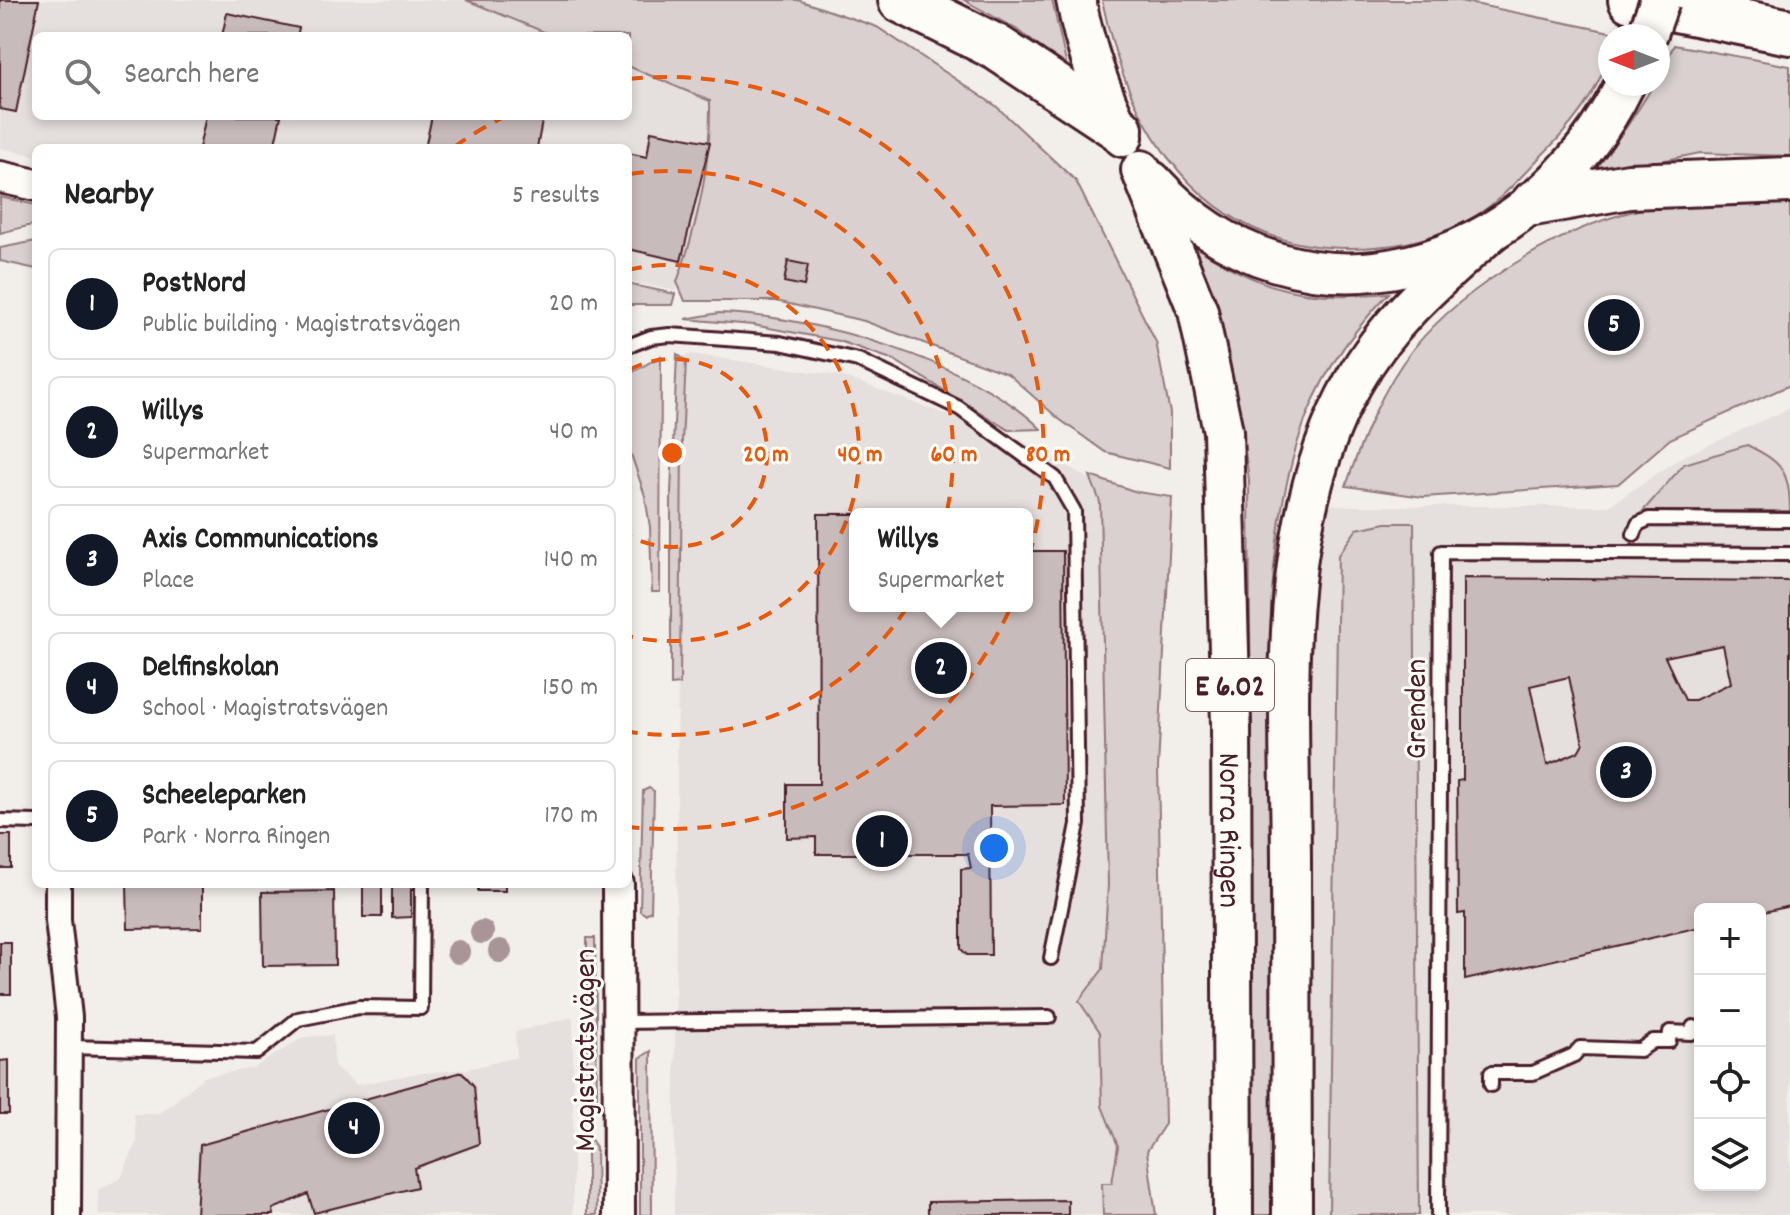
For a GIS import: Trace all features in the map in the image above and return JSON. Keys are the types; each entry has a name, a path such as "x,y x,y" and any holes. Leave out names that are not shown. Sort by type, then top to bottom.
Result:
{"highway":[{"path":"901,0 996,47 1120,129"},
{"path":"1631,0 1790,32"},
{"path":"1534,203 1629,186 1790,180"}],"main road":[{"path":"1076,0 1092,63 1141,170 1205,230 1251,254 1296,267 1351,273 1413,266 1448,255 1491,232 1534,203 1599,128 1618,96"},
{"path":"1651,24 1660,0"},
{"name":"Norra Ringen","path":"1141,170 1198,311 1223,431 1231,724 1233,1215"},
{"name":"Norra Ringen","path":"1292,1215 1291,662 1308,503 1336,417 1372,351 1419,296 1491,232"}],"street":[{"path":"0,177 32,184"},
{"path":"58,888 69,1047 68,1215"},
{"name":"Magistratsvägen","path":"618,888 619,1215"}],"lane":[{"path":"632,344 651,337 670,335 780,343 858,360 959,408 1055,478 1074,511 1078,824 1051,958"},
{"path":"1634,534 1638,524 1649,519 1790,520"},
{"name":"Grenden","path":"1438,1215 1441,552 1790,554"},
{"path":"0,821 32,822"},
{"path":"69,1047 257,1052 298,1019 359,1007 421,1008 422,888"},
{"path":"619,1022 1049,1017"},
{"path":"1491,1085 1491,1073 1533,1073 1574,1055 1580,1048 1640,1050 1653,1041 1669,1041 1670,1032 1691,1033 1694,1027"}],"shaded area":[{"path":"0,0 485,0 562,32 32,32 32,120 632,120 632,61 735,104 676,291 632,282 632,144 32,144 32,155 0,148"},
{"path":"466,0 798,0 877,27 996,106 1076,181 1156,342 1170,413 1170,468 1105,452 1059,419 1008,374 864,321 776,301 685,301 677,282 702,193 710,101 632,68 632,32 544,32"},
{"path":"964,0 1052,0 1067,67 1016,29"},
{"path":"1102,0 1455,0 1598,29 1598,83 1580,112 1558,138 1498,199 1476,216 1423,239 1379,247 1348,248 1297,243 1252,228 1213,204 1180,173 1153,136 1131,94 1114,48"},
{"path":"1674,45 1790,66 1790,156 1700,153 1588,176 1614,145 1646,96 1670,96 1670,53"},
{"path":"0,197 32,204 32,225 0,233"},
{"path":"1725,200 1790,204 1790,385 1670,439 1618,484 1423,497 1346,486 1374,414 1402,364 1435,325 1490,279 1554,241 1620,215 1661,205"},
{"path":"32,242 32,268 0,261 0,248"},
{"path":"1190,243 1240,272 1284,289 1331,295 1389,293 1346,344 1314,399 1298,441 1279,526 1270,658 1272,1215 1254,1215 1249,480 1235,389 1221,329"},
{"path":"632,285 675,294 672,305 632,305"},
{"path":"719,313 800,323 890,347 976,383 1012,405 1041,429 1009,430 894,360 839,341 753,325 685,319"},
{"path":"677,354 686,361 682,442 680,684 671,685 671,493"},
{"path":"691,354 841,376 1038,448 1123,499 1139,1215 674,1215 680,358"},
{"path":"661,356 660,592 652,592 650,527 645,496 632,457 633,372"},
{"path":"1790,408 1790,1215 1292,1215 1308,503 1355,506 1609,506 1680,458"},
{"path":"1747,445 1782,469 1788,486 1790,511 1643,511 1684,464"},
{"path":"1090,476 1137,492 1172,497 1158,768 1165,1124 1147,1151 1156,1215 1103,1215 1102,1183 1112,1183 1118,1146 1102,1106 1100,1032 1079,1001 1103,969 1108,885 1100,502"},
{"path":"1386,523 1414,523 1419,1215 1329,1215 1338,555 1357,529"},
{"path":"649,788 654,791 651,911 645,914 640,911 643,791"},
{"path":"587,938 595,938 597,1097 591,1106 587,1103"},
{"path":"573,1017 573,1215 99,1215 98,1190 121,1178 137,1141 134,1114 159,1114 204,1077 253,1068 304,1037 333,1035 334,1066 357,1085 413,1074 468,1069 517,1057 515,1032"},
{"path":"651,1051 652,1215 640,1215 640,1058"},
{"path":"590,1138 596,1147 597,1215 587,1215 587,1141"}],"building":[{"path":"0,0 39,0 16,112 0,109"},
{"path":"227,13 299,28 298,32 223,32"},
{"path":"205,120 280,120 275,144 200,144"},
{"path":"431,120 542,120 538,144 426,144"},
{"path":"651,131 710,142 681,261 632,250 632,154 647,157"},
{"path":"788,261 808,265 804,286 784,282"},
{"path":"818,514 849,514 849,612 1033,612 1033,551 1063,551 1065,805 990,806 991,955 967,955 961,949 961,869 971,868 968,854 816,854 816,837 787,838 787,784 819,784"},
{"path":"1463,578 1790,581 1790,906 1766,912 1766,903 1694,903 1694,928 1465,980 1465,913 1458,914 1457,781 1463,780","holes":["1723,645 1731,683 1695,700 1685,700 1665,657","1569,677 1583,743 1578,752 1547,765 1530,686"]},
{"path":"0,835 11,835 11,868 0,868"},
{"path":"127,888 202,888 202,928 128,929"},
{"path":"363,888 382,888 382,917 363,917"},
{"path":"392,888 411,888 411,917 392,918"},
{"path":"478,888 505,888 505,891 478,891"},
{"path":"334,891 335,965 263,966 262,892"},
{"path":"0,942 11,942 11,994 0,994"},
{"path":"9,1060 9,1114 0,1114 0,1061"},
{"path":"462,1072 474,1086 479,1144 414,1168 417,1187 314,1213 308,1194 273,1209 274,1215 196,1215 200,1145"},
{"path":"1068,1200 1068,1215 928,1215 928,1202"}],"place":[{"name":"Scheeleparken","path":"1614,325"},
{"name":"Willys","path":"941,668"},
{"name":"Axis Communications","path":"1626,772"},
{"name":"PostNord","path":"882,841"},
{"name":"Delfinskolan","path":"354,1128"}]}
